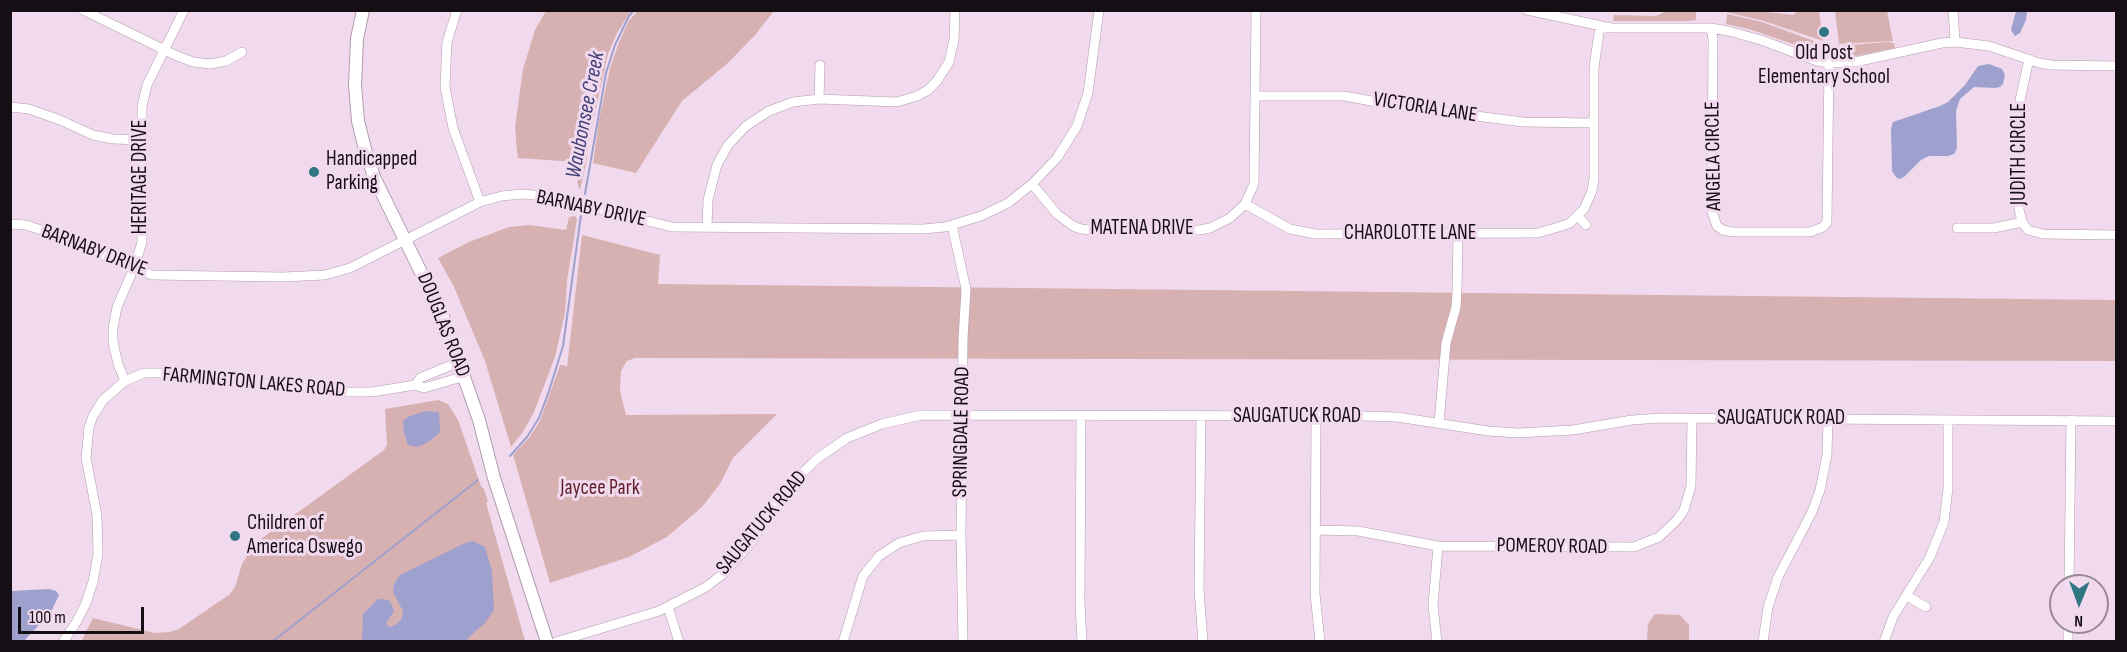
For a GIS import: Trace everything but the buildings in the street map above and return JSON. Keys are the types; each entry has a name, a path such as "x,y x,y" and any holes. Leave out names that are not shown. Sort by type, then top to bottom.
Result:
{"street":[{"path":"83,10 193,62 226,61 242,52"},
{"name":"HERITAGE DRIVE","path":"125,381 113,342 113,328 117,307 134,268 142,242 142,106 147,85 184,10"},
{"name":"DOUGLAS ROAD","path":"363,10 356,52 355,85 362,139 374,177 434,296 465,376 494,478 547,642"},
{"path":"457,10 447,42 445,87 453,128 480,202"},
{"path":"707,228 712,178 728,145 738,134 756,119 781,106 819,99 897,102 928,90 943,73 949,62 954,40 955,10"},
{"name":"BARNABY DRIVE","path":"10,224 26,225 41,230 152,275 307,277 350,268 480,202 501,196 522,194 546,196 672,227 923,229 952,225 981,216 1008,203 1032,184 1057,158 1080,118 1090,81 1100,10"},
{"path":"1245,204 1254,184 1255,174 1256,10"},
{"path":"1527,10 1600,26 1711,28 1744,35 1817,61 1829,63 1862,61 1955,42 1989,46 2051,65 2116,66"},
{"path":"1953,10 1955,42"},
{"path":"1586,225 1578,216 1584,209 1592,191 1594,178 1595,57 1600,26"},
{"name":"ANGELA CIRCLE","path":"1711,28 1713,39 1712,212 1714,220 1723,230 1810,232 1823,227 1827,222 1829,63"},
{"name":"JUDITH CIRCLE","path":"2029,59 2020,100 2019,209 2022,222 2028,230 2043,234 2116,235"},
{"path":"819,99 820,65"},
{"name":"VICTORIA LANE","path":"1256,96 1344,96 1405,107 1523,122 1594,123"},
{"path":"10,107 29,109 93,135 112,139 142,140"},
{"name":"MATENA DRIVE","path":"1032,184 1065,221 1073,226 1091,230 1210,228 1230,218 1245,204"},
{"name":"CHAROLOTTE LANE","path":"1245,204 1284,226 1303,232 1458,235 1545,232 1562,226 1578,216"},
{"path":"1957,228 1994,228 2022,222"},
{"name":"SPRINGDALE ROAD","path":"952,225 966,289 961,535 963,642"},
{"path":"1439,423 1446,343 1456,307 1458,235"},
{"name":"FARMINGTON LAKES ROAD","path":"415,385 420,378 459,362"},
{"name":"FARMINGTON LAKES ROAD","path":"63,642 86,603 93,582 98,554 97,514 86,458 89,427 103,400 125,381 144,373 168,372 340,392 380,391 415,385 423,388 465,376"},
{"name":"SAUGATUCK ROAD","path":"556,642 668,607 706,587 723,574 750,544 778,501 795,480 818,458 844,439 882,424 921,416 1397,417 1488,431 1518,433 1573,430 1632,420 2116,421"},
{"path":"1081,416 1082,642"},
{"path":"1200,416 1199,589 1203,642"},
{"path":"1316,417 1315,593 1320,642"},
{"name":"POMEROY ROAD","path":"1316,530 1358,531 1438,546 1616,548 1634,546 1659,537 1677,520 1688,501 1692,474 1692,419"},
{"path":"1763,642 1768,608 1775,586 1812,512 1820,490 1827,455 1828,419"},
{"path":"2069,574 2071,420"},
{"path":"1884,642 1889,626 1930,557 1944,522 1947,502 1948,421"},
{"path":"843,642 863,576 879,556 899,543 922,536 961,535"},
{"path":"1437,642 1433,599 1438,546"},
{"path":"1906,596 1926,607"},
{"path":"668,607 679,642"}],"green space":[{"path":"638,10 774,11 729,62 682,101 636,173 593,163 610,68 628,22"},
{"path":"546,11 631,11 617,33 608,54 580,190 577,182 580,178 580,170 576,162 518,158 515,127 523,69 535,30"},
{"path":"1667,11 1696,11 1696,20 1613,21 1614,15 1656,16"},
{"path":"1722,11 1758,11 1794,15 1797,11 1819,11 1823,41 1764,21"},
{"path":"1835,11 1887,11 1893,41 1839,44"},
{"path":"1727,14 1762,22 1822,44 1816,50 1810,50 1749,29 1726,24"},
{"path":"1894,43 1895,48 1856,56 1847,55 1837,46"},
{"path":"575,216 577,219 567,281 565,313 555,357 534,412 511,447 485,361 454,287 438,258 469,242 509,227 530,225 566,230 569,217"},
{"name":"Jaycee Park","path":"582,235 660,255 658,284 2116,300 2116,361 635,358 627,361 621,371 620,391 626,415 777,414 733,458 720,484 702,507 667,537 629,557 550,583 513,455 529,438 540,421 560,365 567,367"},
{"path":"438,400 448,404 458,420 484,489 525,641 81,642 93,618 155,633 179,629 230,594 235,587 242,564 254,544 384,450 387,445 385,409"},
{"path":"1655,614 1680,615 1689,625 1689,641 1647,641 1648,624"}],"water":[{"path":"2016,11 2027,11 2020,33 2015,36 2011,30"},
{"path":"1989,64 2002,69 2005,75 2003,84 1995,88 1974,87 1960,99 1956,111 1957,148 1954,154 1929,156 1921,160 1904,177 1899,179 1896,177 1892,171 1891,129 1893,122 1948,102 1965,85 1978,66"},
{"path":"425,411 439,412 440,432 430,441 418,447 408,445 403,421"},
{"path":"473,541 485,547 492,571 494,610 485,623 466,641 362,641 363,614 378,599 390,601 393,608 394,612 387,621 387,626 391,627 402,618 403,611 393,592 394,584 400,575"},
{"path":"49,589 56,591 59,595 51,612 24,641 11,641 11,591"}],"waterway":[{"name":"Waubonsee Creek","path":"585,194 606,73 615,45 634,10"},
{"name":"Waubonsee Creek","path":"510,456 527,437 539,418 563,346 581,215"},
{"name":"Waubonsee Creek","path":"272,642 478,480"}],"place":[{"name":"Old Post Elementary School","path":"1824,32"},
{"name":"Handicapped Parking","path":"314,172"},
{"name":"Children of America Oswego","path":"235,536"}]}
